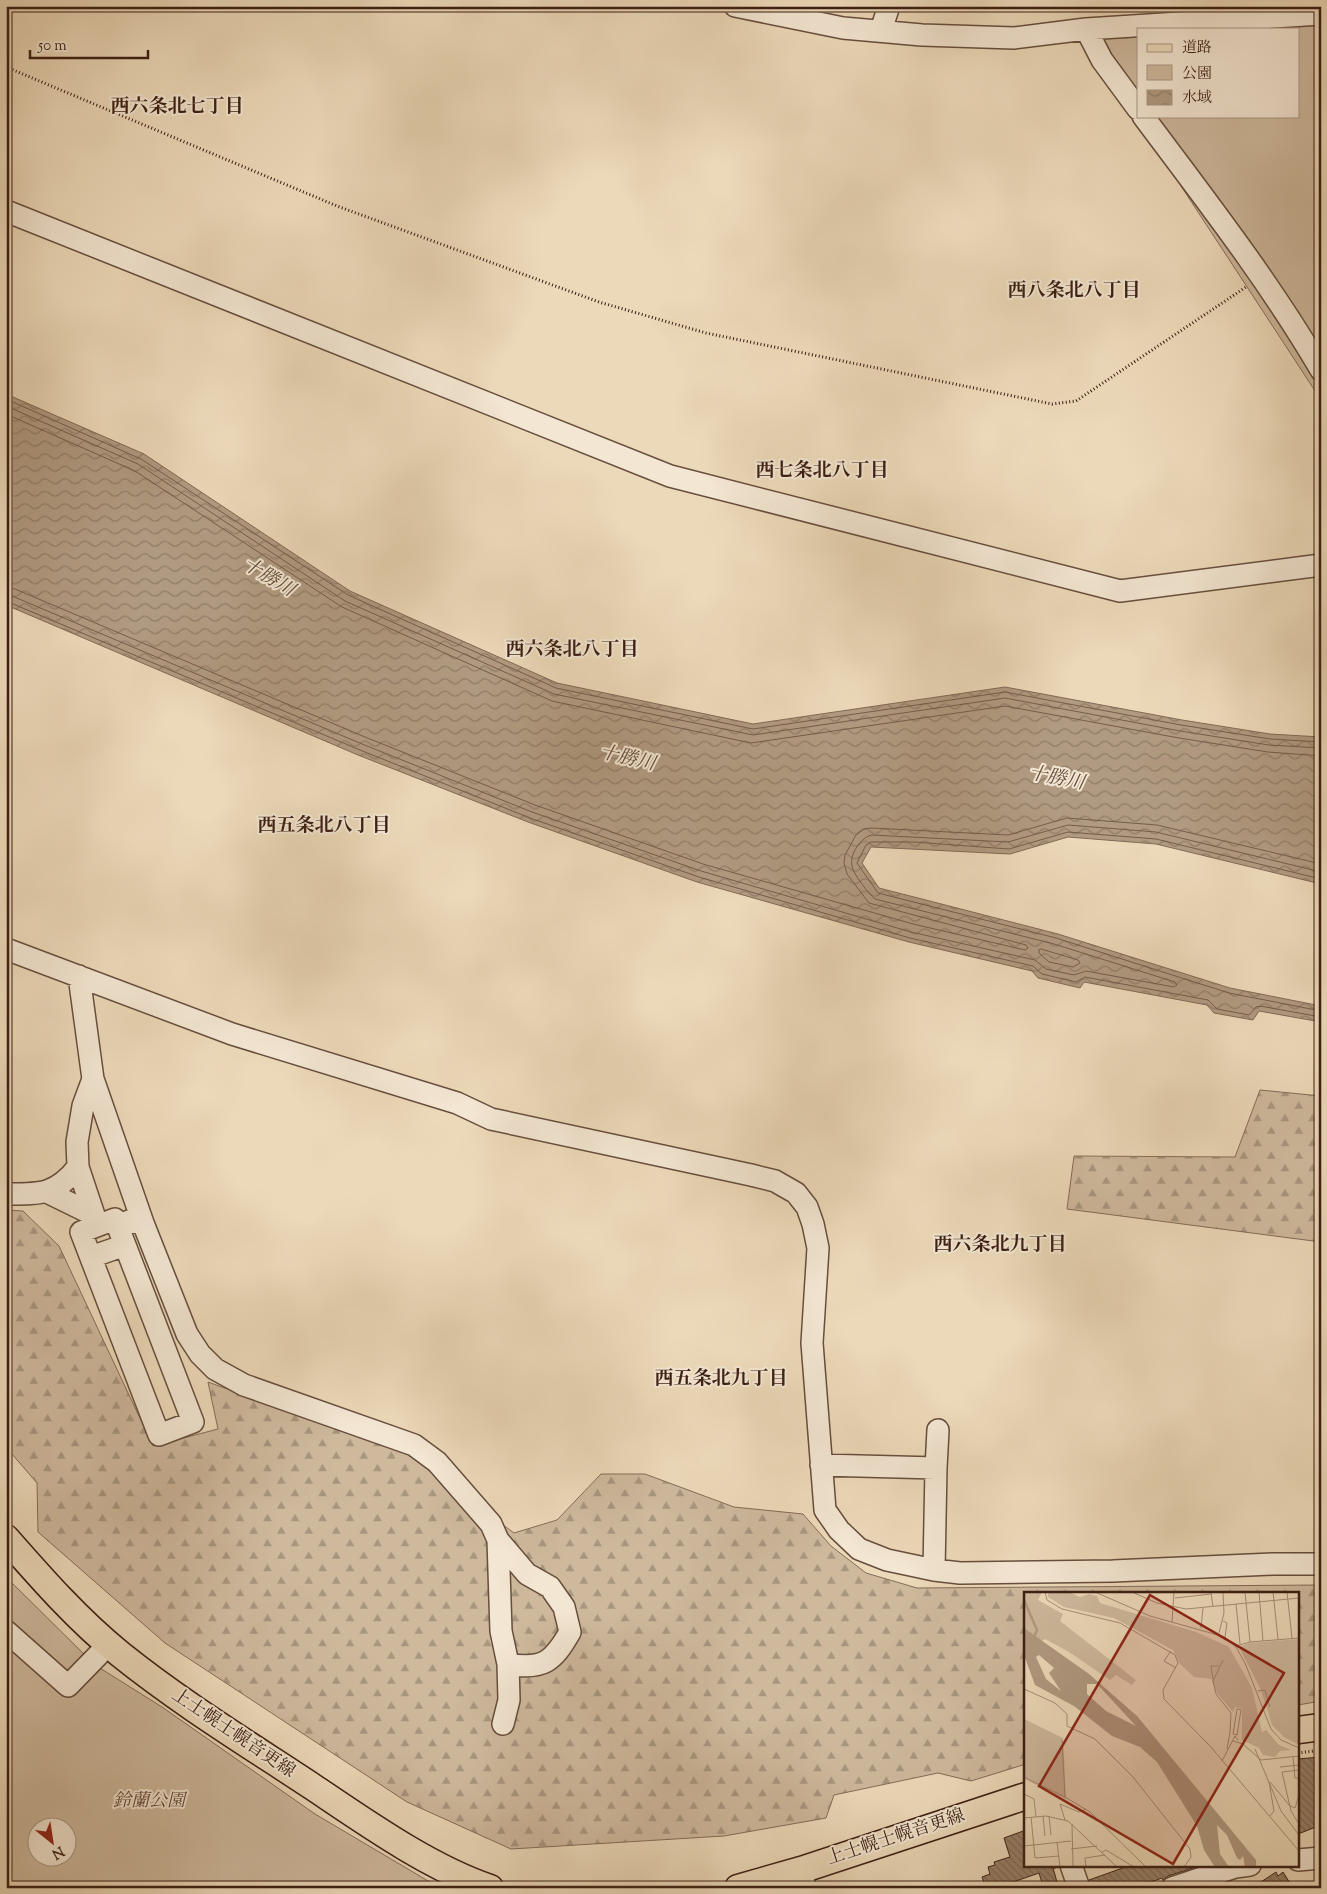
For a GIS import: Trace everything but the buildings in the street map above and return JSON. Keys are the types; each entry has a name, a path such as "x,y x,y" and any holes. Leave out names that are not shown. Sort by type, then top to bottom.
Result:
{"main road":[{"name":"上士幌士幌音更線","path":"6,1538 57,1595 109,1644 172,1694 332,1800 415,1852 473,1885"},
{"path":"1300,1730 1321,1727"},
{"name":"上士幌士幌音更線","path":"738,1888 803,1879 1024,1797"}],"street":[{"path":"735,6 843,28 922,35 1014,38 1086,30 1321,14"},
{"path":"881,30 889,6"},
{"path":"1086,30 1102,60 1137,108"},
{"path":"1145,118 1261,276 1294,324 1321,370"},
{"path":"6,211 670,476 1120,591 1321,565"},
{"path":"6,949 232,1034 457,1103 492,1119 751,1175 775,1181 796,1194 807,1208 813,1224 818,1248 812,1343 825,1510 839,1530 859,1549 888,1560 934,1570 960,1573 1113,1571 1273,1564 1321,1564"},
{"path":"79,976 93,1079 143,1223 187,1334 200,1354 215,1368 244,1385 414,1445 437,1462 491,1524 498,1540 527,1574 550,1587 564,1607 570,1632 558,1652 542,1665 524,1667 508,1664"},
{"path":"93,1079 83,1106 77,1142 78,1167 105,1217 125,1245 193,1422 159,1435 81,1232 105,1217"},
{"path":"6,1194 47,1192 66,1182 78,1167"},
{"path":"47,1192 105,1217 143,1223"},
{"path":"91,1257 125,1245"},
{"path":"934,1570 938,1430"},
{"path":"821,1466 936,1468"},
{"path":"498,1540 501,1631 508,1664 509,1700 502,1724"},
{"path":"6,1631 68,1686 109,1644"},
{"path":"1300,1860 1321,1858"},
{"path":"1071,1866 1079,1888"},
{"path":"1172,1888 1242,1866"}],"path":[{"path":"6,67 337,206 599,302 706,333 1052,404 1076,401 1209,313 1261,276"},
{"path":"1300,1753 1321,1750"}],"green space":[{"path":"1321,6 1321,400 1075,24"},
{"path":"1260,1090 1321,1096 1321,1242 1067,1209 1074,1156 1235,1157"},
{"path":"6,1210 23,1211 59,1246 153,1446 218,1429 208,1382 407,1454 514,1533 557,1520 601,1474 645,1474 734,1507 803,1514 831,1546 866,1573 917,1588 1321,1585 1321,1701 1300,1705 1300,1592 1024,1592 1024,1765 971,1781 938,1773 834,1795 826,1818 724,1836 511,1849 407,1802 165,1643 38,1532 37,1483 6,1447"},
{"name":"鈴蘭公園","path":"6,1577 95,1665 162,1707 315,1814 440,1888 6,1888"}],"water":[{"name":"十勝川","path":"6,394 144,454 350,591 557,683 753,724 1005,687 1182,720 1270,734 1321,737 1321,884 1156,844 1068,837 1010,854 871,847 862,863 879,888 1058,934 1230,988 1321,1006 1321,1022 1259,1011 1253,1020 1214,1013 1207,1005 1084,982 1080,988 1038,978 1032,971 909,942 697,882 528,822 358,755 6,605"}],"district":[{"name":"西六条北七丁目","path":"177,107"},
{"name":"西八条北八丁目","path":"1074,291"},
{"name":"西七条北八丁目","path":"822,471"},
{"name":"西六条北八丁目","path":"572,650"},
{"name":"西五条北八丁目","path":"324,826"},
{"name":"西六条北九丁目","path":"1000,1245"},
{"name":"西五条北九丁目","path":"721,1379"}]}
